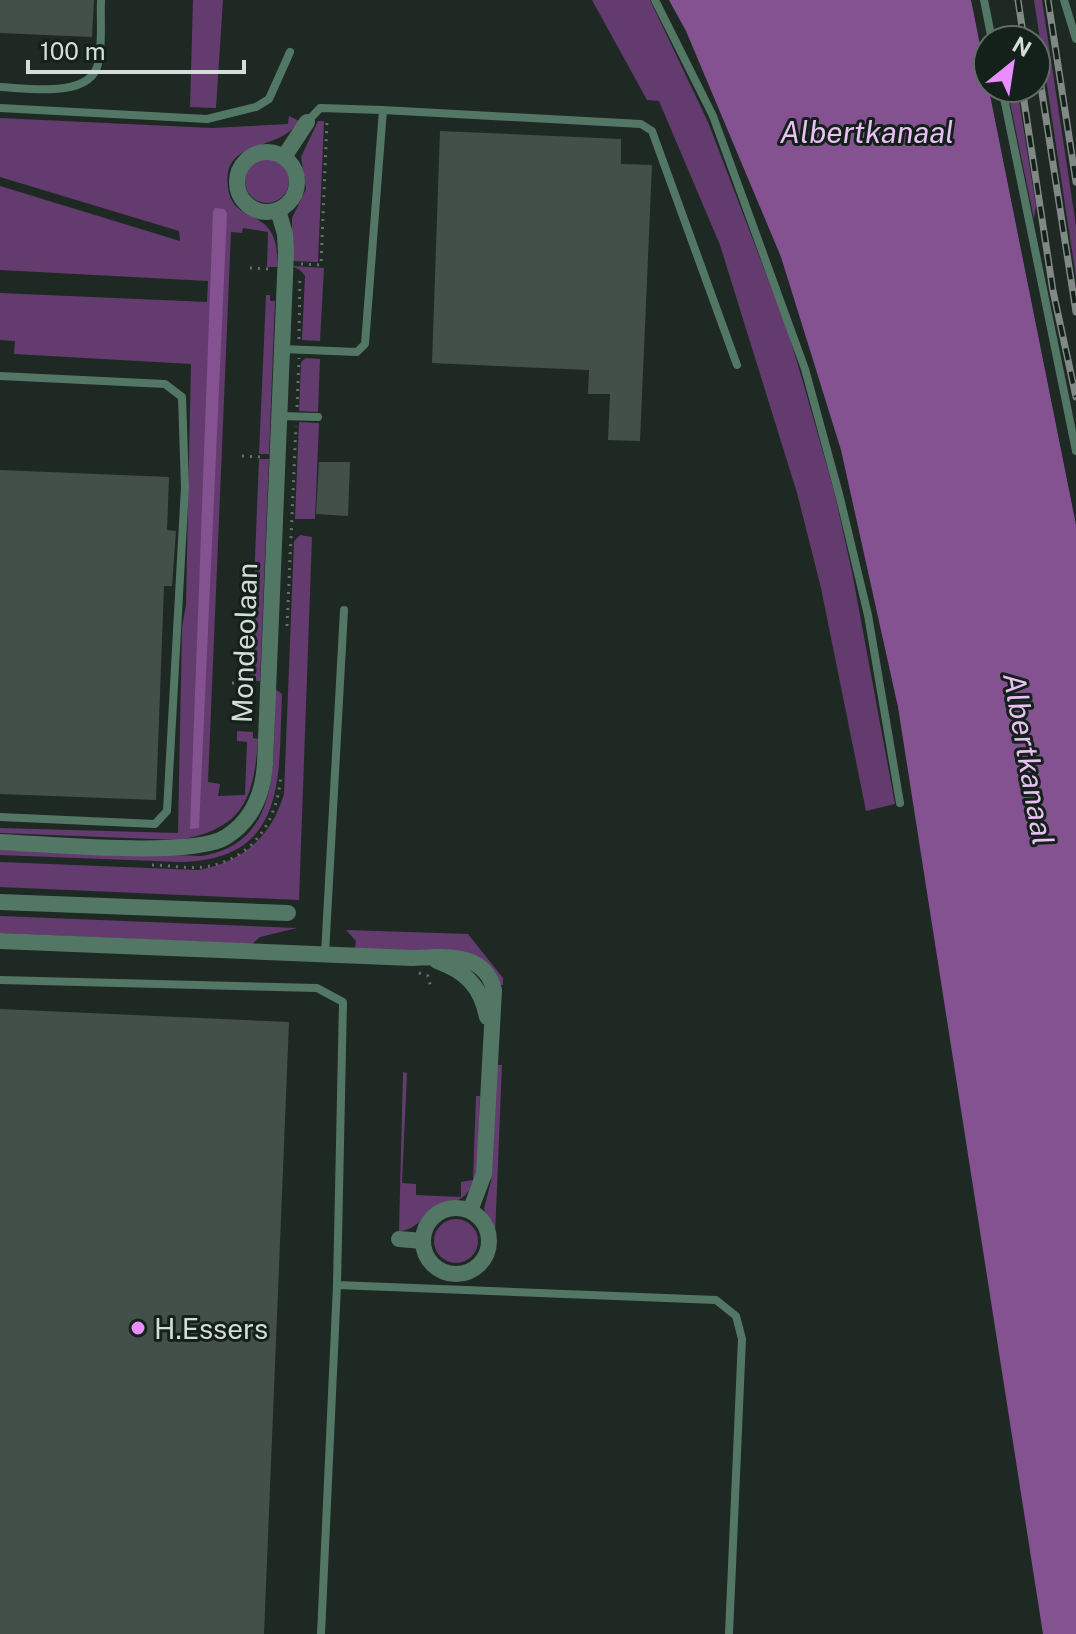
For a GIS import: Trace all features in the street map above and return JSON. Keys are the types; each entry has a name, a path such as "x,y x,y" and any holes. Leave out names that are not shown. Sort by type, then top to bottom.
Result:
{"street":[{"path":"284,157 307,122"},
{"path":"267,152 284,157 295,169 297,185 291,201 278,210 270,212 253,208 240,196 237,179 244,163 251,157 267,152"},
{"name":"Mondeolaan","path":"0,842 169,848 211,844 238,828 258,802 265,764 291,349 285,234 278,210"},
{"path":"0,902 288,913"},
{"path":"0,941 427,958 460,970 473,983 485,1005 491,1037 484,1174 470,1211"},
{"path":"454,1208 470,1211 483,1223 489,1239 482,1259 472,1270 458,1273 438,1267 427,1257 423,1241 429,1223 440,1212 454,1208"},
{"path":"399,1239 423,1241"}],"lane":[{"path":"0,87 60,90 82,84 98,67 101,0"},
{"path":"655,0 713,116 805,369 868,615 900,803"},
{"path":"984,0 989,24"},
{"path":"1064,0 1076,39"},
{"path":"0,108 207,119 256,107 269,99 290,52"},
{"path":"1005,104 1076,451"},
{"path":"307,122 320,108 327,108 641,124 652,131 737,365"},
{"path":"291,349 357,352 365,344 383,110"},
{"path":"0,376 165,384 182,397 185,487 167,811 155,824 0,817"},
{"path":"288,416 318,417"},
{"path":"325,955 344,610"},
{"path":"0,980 317,988 343,1002 337,1285 321,1634"},
{"path":"337,1285 716,1300 736,1316 742,1339 729,1634"}],"path":[{"path":"250,268 321,265 327,108"},
{"path":"285,267 300,273 302,278 291,349 288,416 287,637"},
{"path":"242,456 270,457"},
{"path":"232,683 261,685"},
{"path":"141,864 204,867 245,849 266,830 275,810 280,792 281,762"}],"shaded area":[{"path":"193,0 223,0 216,108 190,107"},
{"path":"592,0 650,0 708,122 787,329 834,491 895,804 866,811 821,588 797,493 720,245 659,101 647,100"},
{"path":"1034,0 1042,0 1046,24 1038,24"},
{"path":"1052,66 1076,226 1076,277 1050,104"},
{"path":"1010,104 1020,104 1036,206 1034,219"},
{"path":"289,116 299,121 290,131 242,153 233,160 228,172 232,200 238,208 265,224 272,233 277,267 267,267 268,232 243,228 242,233 231,232 208,782 220,784 218,796 245,795 247,742 237,741 237,731 253,732 253,738 258,739 248,794 232,819 201,835 179,840 0,833 0,828 178,833 191,364 14,354 15,341 0,340 0,293 207,302 208,281 0,270 0,186 180,241 179,231 0,177 0,118 212,128 288,124"},
{"path":"318,121 324,121 318,262 292,261 292,218 306,189 301,157"},
{"path":"267,159 283,165 289,181 283,197 267,203 251,197 245,181 251,165"},
{"path":"292,266 324,268 320,341 302,340 305,276"},
{"path":"266,295 270,295 270,301 275,301 269,454 259,454"},
{"path":"306,358 320,359 318,412 299,411 301,362"},
{"path":"299,422 319,423 315,519 295,519"},
{"path":"259,459 269,459 260,681 250,681"},
{"path":"300,535 312,537 299,900 0,887 0,862 198,870 241,854 263,835 284,794 294,541"},
{"path":"275,689 282,694 277,782 270,808 259,829 242,846 216,857 181,862 0,855 0,849 201,856 228,848 248,833 261,814 269,792 273,767"},
{"path":"0,916 297,928 260,937 252,944 0,933"},
{"path":"346,930 468,934 503,978 503,985 498,985 495,974 355,948 356,941"},
{"path":"496,1065 502,1065 495,1236 484,1209 491,1181"},
{"path":"403,1072 407,1073 402,1183 416,1184 416,1195 461,1197 461,1182 473,1180 476,1096 480,1096 477,1175 472,1187 460,1199 438,1207 411,1228 399,1231"},
{"path":"456,1219 472,1225 478,1241 472,1257 456,1263 440,1257 434,1241 440,1225"}],"water":[{"name":"Albertkanaal","path":"669,0 971,0 976,24 972,24 972,104 992,104 1076,525 1076,1634 1043,1634 898,707 841,450 781,257 686,31"},
{"path":"215,208 224,209 227,213 199,828 190,829 213,212"}],"building":[{"path":"0,0 94,0 92,37 0,33"},
{"path":"440,131 621,139 621,164 652,165 640,441 608,440 610,394 588,394 589,370 432,363"},
{"path":"319,462 350,462 348,516 316,514"},
{"path":"0,470 169,477 167,530 176,531 172,586 164,586 156,800 0,794"},
{"name":"H.Essers","path":"0,1009 289,1022 264,1634 0,1634"}],"railway":[{"path":"1018,0 1022,24"},
{"path":"1048,0 1076,182"},
{"path":"1024,104 1053,291 1076,397"},
{"path":"1044,104 1076,312"}],"place":[{"name":"H.Essers","path":"138,1328"}]}
